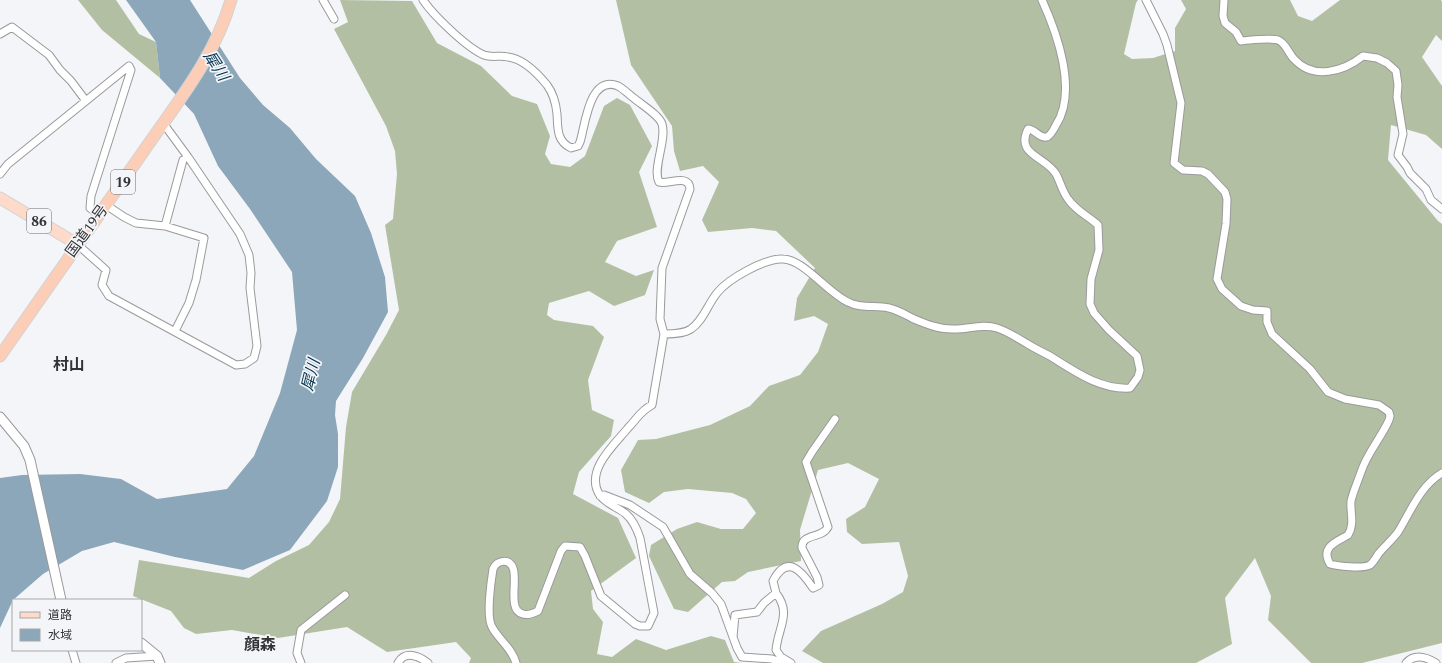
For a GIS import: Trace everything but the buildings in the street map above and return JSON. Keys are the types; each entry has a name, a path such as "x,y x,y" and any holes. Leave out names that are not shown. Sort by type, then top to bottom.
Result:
{"highway":[{"name":"国道19号","path":"0,356 77,244 106,206 206,60 230,4"}],"main road":[{"name":"86","path":"0,198 77,244"}],"street":[{"path":"322,0 334,19"},
{"path":"423,0 426,5 454,33 482,54 513,58 532,70 548,86 556,105 558,134 562,141 571,148 578,146 583,132 588,108 593,96 603,87 609,85 620,87 660,120 663,130 657,178 659,182 662,183 679,180 688,182 690,185 690,189 662,268 660,319 664,334 652,405 643,410 608,451 602,460 596,478 597,491 600,496 626,514 636,528 640,538 654,613 648,626 644,627 635,624 601,596 580,547 570,545 565,546 560,551 538,611 525,615 518,613 514,603 515,587 513,568 510,564 500,562 495,564 493,569 489,617 492,628 511,653 516,663"},
{"path":"664,334 690,330 698,322 717,293 734,278 771,261 783,259 802,266 834,294 859,307 890,308 929,325 951,329 969,327 997,328 1048,355 1086,378 1113,387 1130,388 1138,377 1140,370 1138,356 1109,330 1094,313 1090,304 1091,280 1099,250 1098,225 1072,204 1067,198 1055,173 1029,152 1024,145 1024,138 1028,129 1031,129 1042,137 1050,135 1058,122 1064,103 1064,66 1048,14 1042,0"},
{"path":"1146,0 1167,45 1181,103 1174,163 1183,170 1202,171 1208,174 1225,192 1227,199 1226,224 1217,279 1222,289 1241,306 1253,310 1267,311 1267,322 1272,334 1310,369 1321,381 1328,392 1345,399 1378,405 1389,412 1389,420 1370,453 1351,501 1352,526 1350,531 1329,547 1326,552 1326,558 1330,564 1340,566 1370,565 1398,532 1407,515 1424,490 1434,478 1442,473"},
{"path":"1224,0 1223,16 1225,23 1236,32 1241,41 1278,40 1302,66 1313,70 1325,72 1343,68 1363,56 1377,58 1387,63 1396,71 1398,85 1397,98 1403,134 1398,155 1410,173 1426,189 1431,200 1442,209"},
{"path":"0,34 12,27 31,40 50,55 60,70 71,80 86,101"},
{"path":"0,174 8,164 129,66 131,70 91,196 90,208 99,215"},
{"path":"77,244 106,270 102,286 109,296 236,365 245,364 254,358 257,346 250,288 251,273 249,255 240,234 164,120"},
{"path":"165,226 183,160"},
{"path":"106,206 136,223 165,226 204,238 196,280 189,303 175,331"},
{"path":"0,416 24,446 30,460 60,599"},
{"path":"791,663 781,657 776,650 785,614 782,601 776,593 773,582 777,573 786,567 799,570 813,588 819,585 817,577 801,544 806,538 826,532 828,527 806,462 835,419"},
{"path":"600,496 604,495 630,505 663,527 690,574 712,593 721,604 737,648 742,657 772,659 782,663"},
{"path":"733,637 735,615 757,612 764,603 776,593"},
{"path":"301,663 297,653 301,630 345,594"},
{"path":"142,644 159,660"},
{"path":"72,651 76,663"},
{"path":"398,663 405,655 411,655 428,663"},
{"path":"1406,663 1418,656 1436,663"},
{"path":"116,663 126,658 159,660"}],"green space":[{"path":"78,0 116,0 139,34 156,42 160,78 102,30"},
{"path":"340,0 412,1 437,43 481,66 512,96 537,104 550,136 545,154 551,164 570,167 585,156 604,106 617,98 630,105 652,146 639,172 657,227 617,241 605,262 636,276 654,270 645,295 614,306 589,291 549,303 547,315 554,320 593,326 604,337 588,380 592,410 614,420 611,436 579,472 573,494 618,518 636,558 591,591 593,609 603,622 597,654 612,657 636,639 666,650 711,636 725,640 734,662 742,663 469,663 471,658 456,642 387,652 347,627 278,638 232,630 196,634 184,628 171,611 133,596 139,560 249,578 276,561 309,545 329,522 340,499 346,427 352,392 399,310 385,225 393,219 397,174 395,151 386,126 334,29 348,22"},
{"path":"616,0 1138,0 1124,54 1132,59 1153,58 1175,51 1175,28 1186,9 1181,0 1290,0 1298,16 1312,21 1340,0 1441,0 1442,41 1436,35 1422,57 1442,86 1442,149 1426,135 1391,125 1388,160 1442,224 1442,643 1362,663 1311,663 1268,620 1271,596 1255,558 1225,598 1232,644 1196,663 823,663 802,651 821,631 882,604 903,592 908,576 899,542 862,544 847,532 846,519 865,507 879,479 848,463 818,470 800,530 801,561 748,572 735,581 722,582 688,612 674,609 649,556 651,545 677,529 697,522 721,529 743,529 756,513 746,499 732,493 688,489 664,492 649,503 625,492 621,470 638,440 656,439 710,425 750,406 769,386 800,375 818,352 828,324 814,316 794,321 797,298 815,268 776,231 752,228 708,232 702,220 719,182 703,166 680,171 674,151 672,126 631,65"}],"water":[{"name":"犀川","path":"126,0 190,0 240,78 263,105 290,128 316,159 355,196 371,233 385,277 388,312 363,358 336,401 335,415 338,434 338,467 327,501 290,550 243,570 175,557 114,542 82,551 43,574 14,599 12,599 12,602 0,628 0,478 22,475 80,474 121,479 157,499 227,489 254,456 280,393 297,330 292,272 250,209 218,166 194,114 160,78 156,42"}],"district":[{"name":"村山","path":"69,365"},
{"name":"顔森","path":"260,645"}]}
